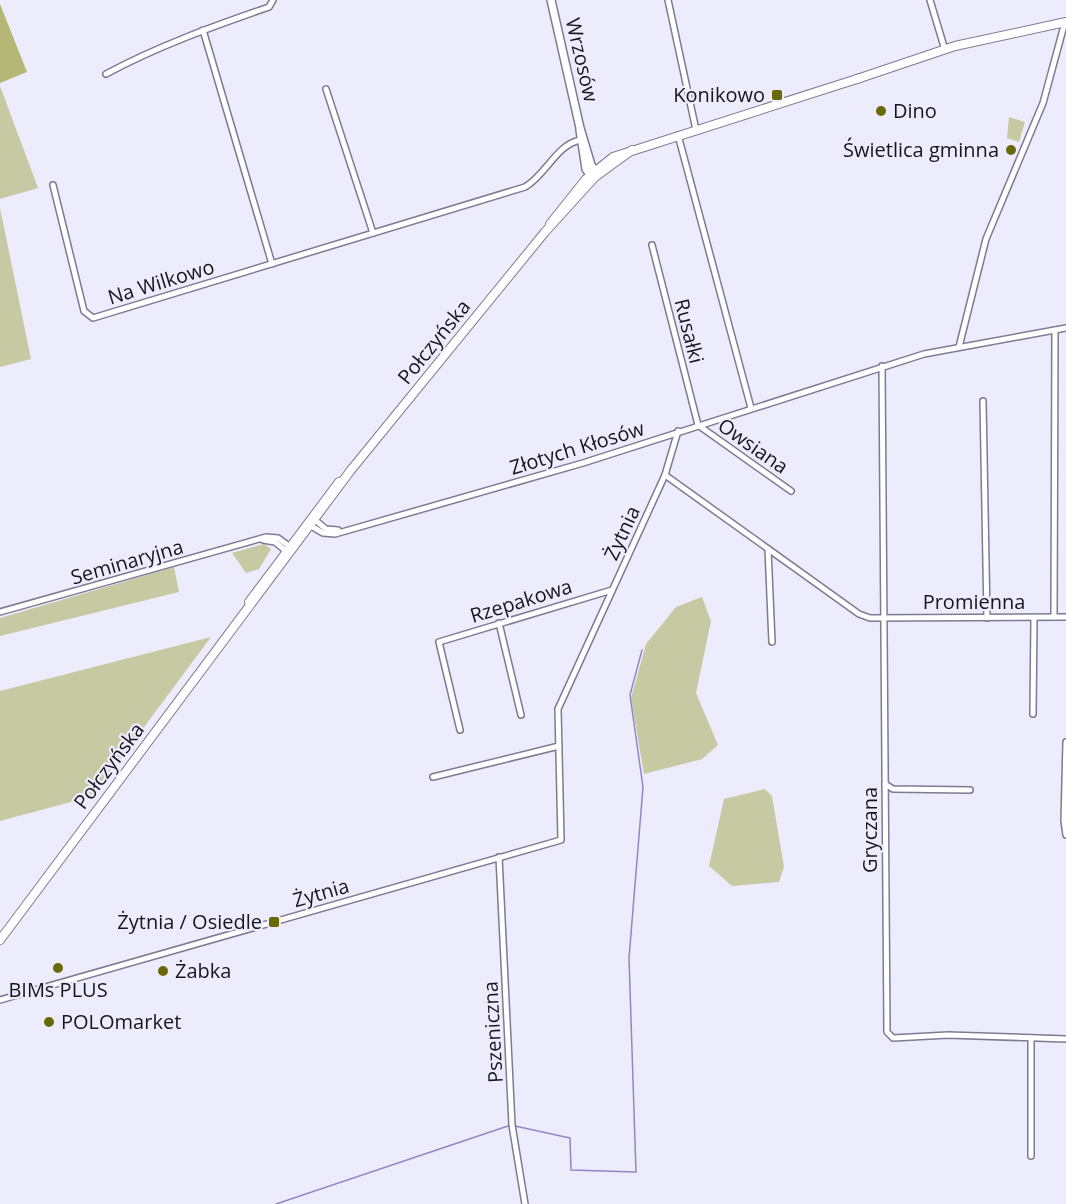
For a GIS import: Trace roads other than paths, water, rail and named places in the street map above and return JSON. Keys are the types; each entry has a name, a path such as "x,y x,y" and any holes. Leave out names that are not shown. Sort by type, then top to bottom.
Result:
{"main road":[{"name":"Połczyńska","path":"0,940 289,550 545,232 594,175 632,150 678,135 945,50 1065,22"}],"street":[{"path":"106,74 134,59 203,30 269,7 273,0"},
{"name":"Wrzosów","path":"551,0 580,128 594,175"},
{"path":"668,0 696,130"},
{"path":"930,0 945,50"},
{"path":"958,347 986,239 1036,121 1065,22"},
{"path":"203,30 272,264"},
{"path":"326,88 373,233"},
{"name":"Wrzosów","path":"580,128 580,140 594,175"},
{"path":"678,135 751,408"},
{"name":"Na Wilkowo","path":"53,185 84,311 88,317 93,318 525,187 544,173 566,145 580,140"},
{"name":"Rusałki","path":"652,245 698,425"},
{"name":"Złotych Kłosów","path":"312,522 327,534 583,463 882,366 958,347 1066,328"},
{"path":"1054,617 1055,330"},
{"name":"Gryczana","path":"882,366 882,619 887,1032 893,1038 948,1035 1031,1038"},
{"path":"983,401 987,618"},
{"name":"Owsiana","path":"698,425 790,491"},
{"name":"Żytnia","path":"0,1000 561,840 558,709 665,475 678,431"},
{"path":"665,475 859,614 882,619"},
{"name":"Seminaryjna","path":"0,612 262,539 289,550"},
{"path":"768,549 772,642"},
{"name":"Rzepakowa","path":"460,730 439,642 612,590"},
{"name":"Promienna","path":"882,619 1066,617"},
{"path":"1033,714 1034,618"},
{"path":"500,623 521,715"},
{"path":"1066,742 1064,821 1066,835"},
{"path":"433,777 559,746"},
{"path":"885,784 893,789 970,790"},
{"name":"Pszeniczna","path":"499,857 512,1125 525,1204"},
{"path":"1031,1156 1031,1038 1066,1039"}],"waterway":[{"path":"515,1126 570,1138 571,1170 636,1172 629,958 643,787 630,695 642,650"},
{"path":"276,1204 508,1126"}],"place":[{"name":"Konikowo","path":"777,95"},
{"name":"Dino","path":"881,111"},
{"name":"Świetlica gminna","path":"1011,150"},
{"name":"Żytnia / Osiedle","path":"274,922"},
{"name":"BIMs PLUS","path":"58,968"},
{"name":"Żabka","path":"163,971"},
{"name":"POLOmarket","path":"49,1022"}]}
